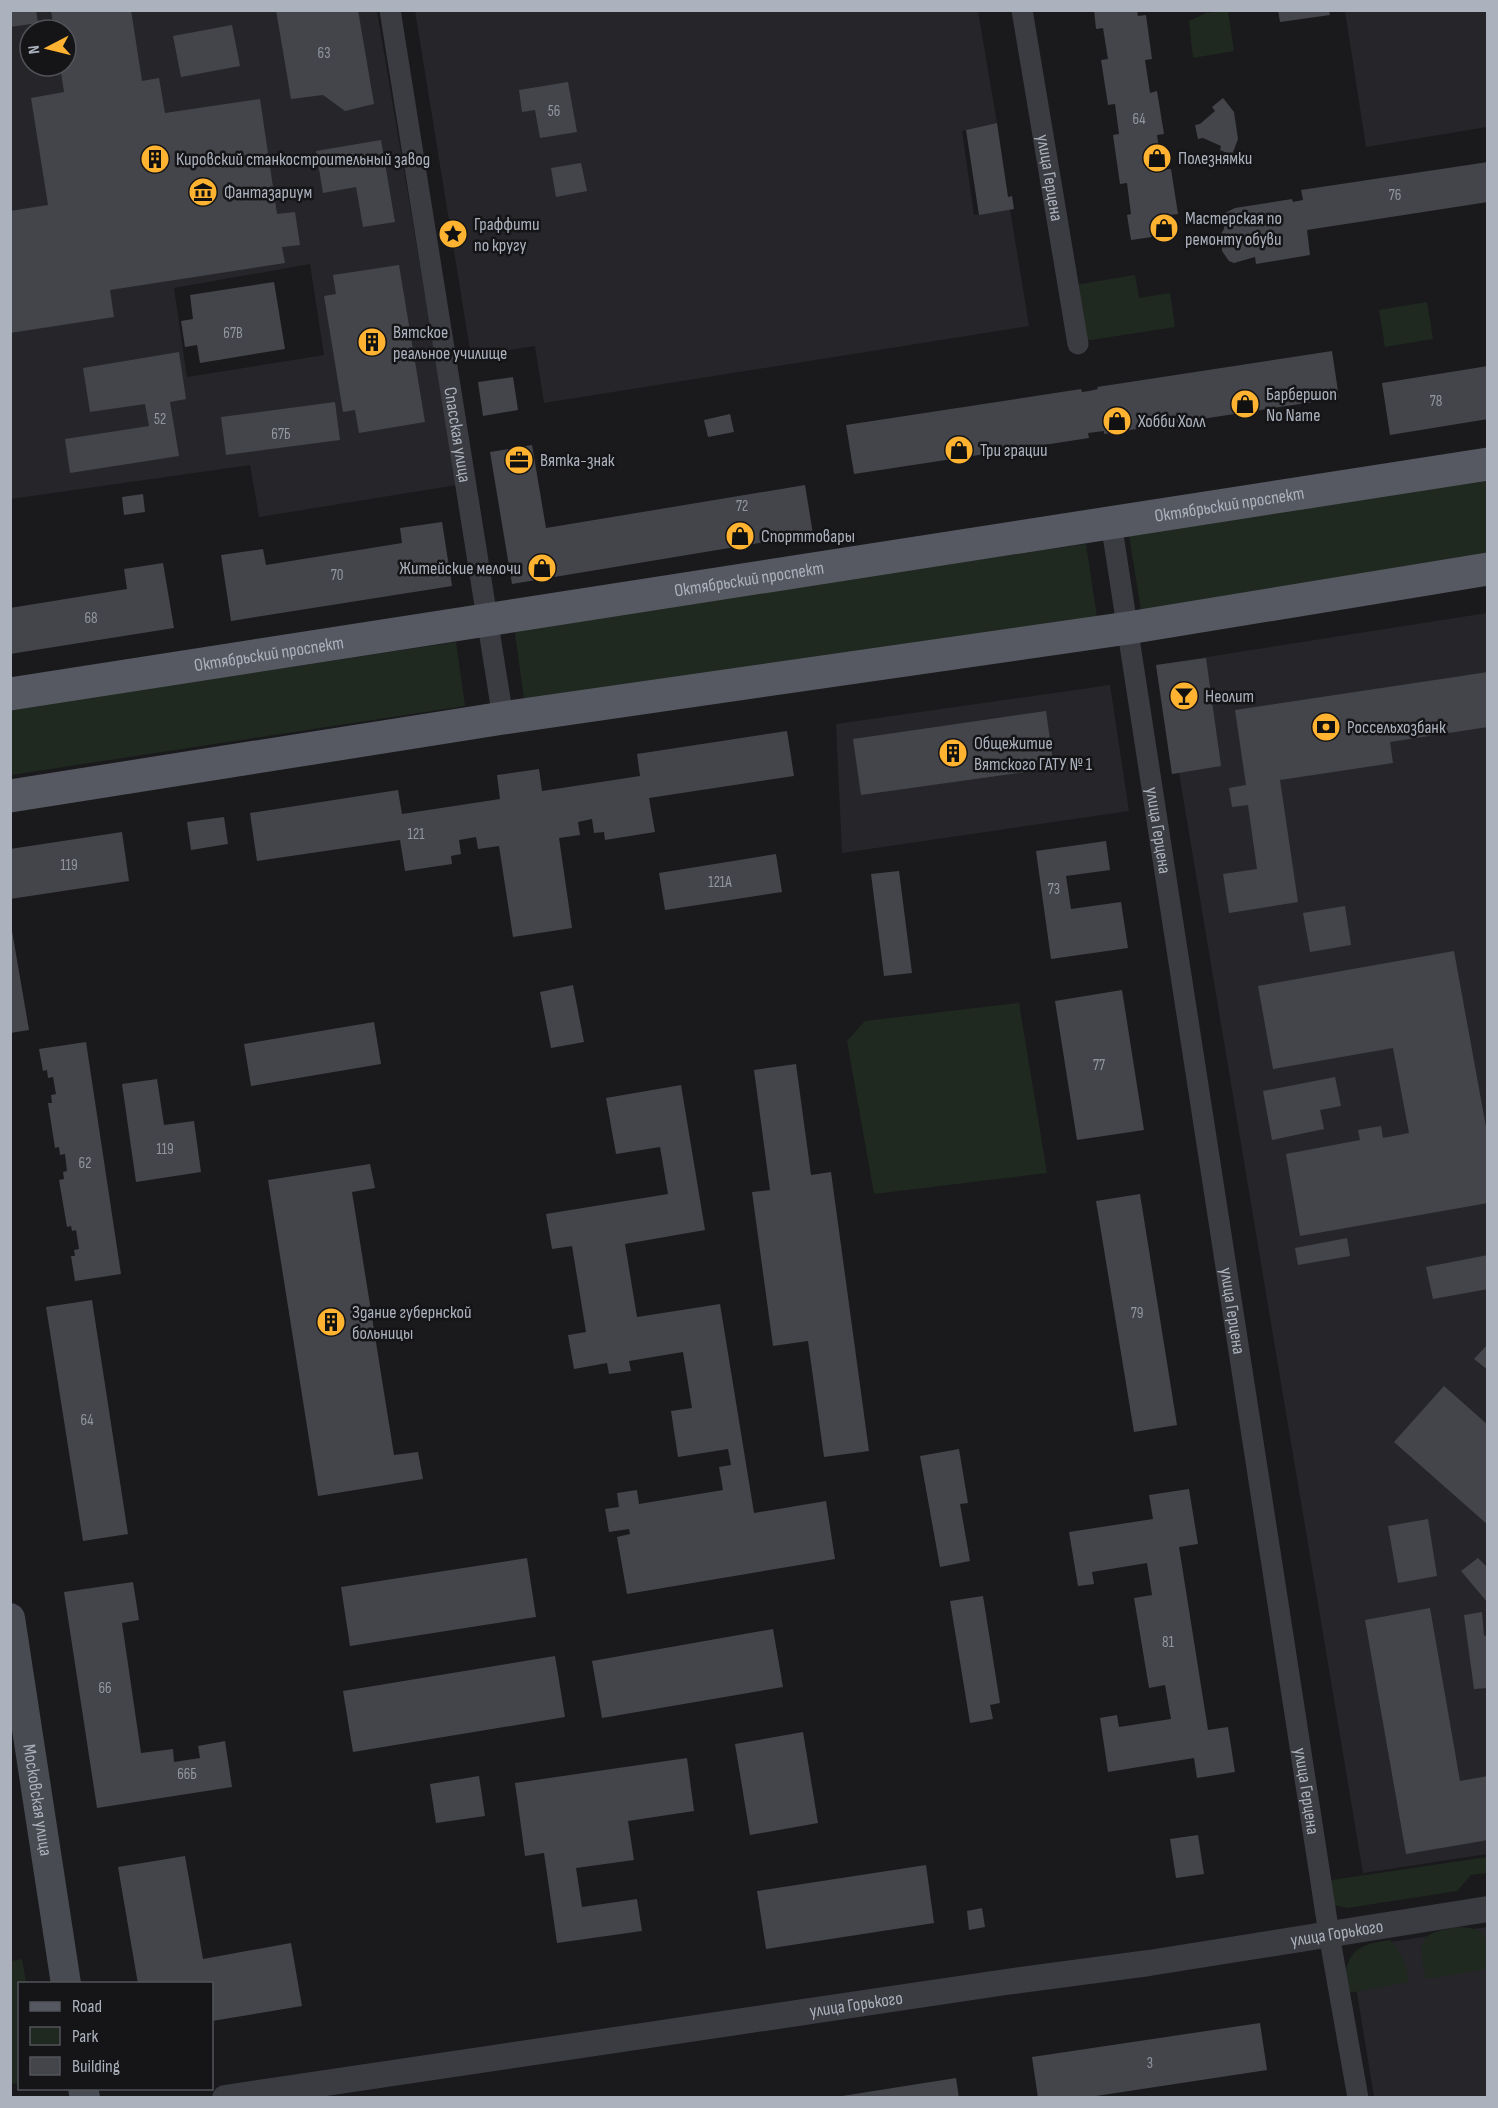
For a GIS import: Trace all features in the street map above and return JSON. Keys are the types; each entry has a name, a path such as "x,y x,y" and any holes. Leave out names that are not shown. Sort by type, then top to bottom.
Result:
{"main road":[{"name":"Октябрьский проспект","path":"10,694 1488,464"},
{"path":"10,796 503,718 1128,628 1488,569"},
{"name":"Московская улица","path":"10,1618 66,1982"}],"street":[{"name":"Спасская улица","path":"390,10 503,718"},
{"name":"улица Герцена","path":"1022,10 1078,344"},
{"name":"улица Герцена","path":"1111,522 1329,1934 1358,2097"},
{"name":"улица Горького","path":"225,2097 1006,1982 1149,1964 1488,1909"}],"shaded area":[{"path":"10,11 377,11 457,485 259,517 250,465 11,499","holes":["310,264 324,355 187,377 174,288"]},
{"path":"415,11 978,11 997,123 962,131 974,215 1010,209 1029,326 544,403 535,346 471,356"},
{"path":"1345,11 1487,11 1487,127 1366,147"},
{"path":"1487,613 1487,1854 1363,1873 1179,773 1172,774 1156,665"},
{"path":"1110,685 1129,811 842,853 836,724"},
{"path":"1487,1927 1487,2097 1374,2097 1357,1993 1365,1965 1384,1943"}],"green space":[{"path":"1228,11 1234,51 1193,58 1189,21 1206,13"},
{"path":"1135,275 1139,298 1170,293 1175,327 1084,341 1074,285"},
{"path":"1427,302 1433,339 1385,347 1379,310"},
{"path":"1487,479 1487,555 1141,610 1129,535"},
{"path":"1086,544 1097,617 524,699 514,626"},
{"path":"456,642 465,706 11,775 11,709"},
{"path":"1019,1003 1047,1173 874,1194 847,1041 865,1021"},
{"path":"1487,1857 1487,1873 1471,1875 1457,1891 1347,1908 1334,1905 1325,1881"},
{"path":"1460,1927 1478,1930 1483,1934 1487,1945 1487,1969 1426,1979 1422,1955 1424,1940 1435,1932"},
{"path":"1390,1940 1403,1959 1409,1982 1343,1994 1346,1970 1358,1949"},
{"path":"22,1959 26,1982 18,1982 18,2083 11,2084 11,1961"}],"building":[{"path":"10,10 36,10 37,18 18,18 18,26 10,27"},
{"name":"Кировский станкостроительный завод","path":"51,10 131,10 142,81 159,78 165,113 260,99 277,214 295,212 300,245 282,247 285,263 110,290 114,317 10,333 10,211 48,205 31,98 64,92 62,78 78,78 78,18 52,18"},
{"path":"276,10 358,10 374,104 345,111 323,95 291,99"},
{"path":"1094,10 1137,10 1138,16 1146,15 1152,59 1145,60 1150,93 1157,91 1164,134 1157,135 1160,155 1165,154 1166,160 1161,161 1162,170 1171,169 1178,214 1169,215 1172,234 1131,240 1127,215 1131,214 1127,183 1120,184 1113,135 1119,134 1115,104 1108,105 1101,60 1108,59 1103,28 1096,29"},
{"path":"1278,10 1329,10 1330,15 1280,22"},
{"path":"232,25 240,66 181,77 173,36"},
{"path":"568,82 577,132 540,138 535,110 522,112 519,90"},
{"path":"1223,98 1234,112 1238,139 1232,155 1220,150 1221,146 1203,138 1198,139 1195,125 1200,124 1215,111 1212,107"},
{"path":"997,123 1008,197 1012,196 1014,209 979,215 966,130"},
{"path":"381,140 395,222 363,227 356,187 323,193 316,151"},
{"path":"1488,162 1488,202 1307,230 1310,255 1256,264 1255,257 1234,263 1229,261 1222,251 1223,214 1235,208 1292,199 1293,202 1303,200 1301,190"},
{"path":"581,163 587,191 556,197 551,168"},
{"name":"Вятское реальное училище","path":"399,265 425,422 359,433 355,410 343,412 324,296 336,294 333,275"},
{"path":"274,282 285,349 200,363 197,345 185,347 181,321 193,319 190,295"},
{"path":"1332,351 1339,398 1104,434 1104,431 1088,433 1089,438 854,474 846,425 1081,389 1082,392 1089,391 1098,389 1097,387"},
{"path":"179,352 186,399 170,402 179,456 70,473 65,439 149,426 145,404 90,412 83,368"},
{"path":"1488,366 1488,419 1390,435 1382,383"},
{"path":"513,377 518,410 483,416 478,382"},
{"path":"335,402 340,440 226,455 221,417"},
{"path":"730,414 734,432 708,437 704,420"},
{"path":"532,445 546,528 805,485 813,534 512,584 490,452"},
{"path":"143,494 145,512 124,515 122,497"},
{"path":"442,522 452,586 231,621 221,555 263,549 266,565 402,543 400,528"},
{"path":"163,563 174,628 10,654 10,608 127,589 124,569"},
{"path":"1206,658 1221,766 1172,774 1156,665"},
{"path":"1488,672 1488,727 1390,742 1393,763 1280,780 1298,902 1229,913 1223,874 1257,869 1248,805 1232,807 1229,788 1246,785 1235,710"},
{"name":"Общежитие Вятского ГАТУ № 1","path":"1046,711 1054,768 861,795 853,739"},
{"path":"787,731 794,776 649,798 655,832 605,840 604,832 594,833 592,819 578,822 580,835 559,838 572,928 513,937 499,846 478,849 476,837 459,840 461,854 451,856 452,864 405,871 400,840 257,861 250,813 398,790 402,814 500,799 497,775 539,769 542,791 640,776 637,754"},
{"path":"224,817 228,844 191,850 187,822"},
{"path":"122,832 129,881 10,899 10,849"},
{"path":"1106,841 1110,870 1066,876 1071,909 1121,902 1128,948 1051,959 1036,851"},
{"path":"776,854 782,892 665,910 659,873"},
{"path":"899,871 912,973 884,976 871,874"},
{"path":"1345,906 1351,945 1310,952 1303,913"},
{"path":"10,919 29,1030 10,1033"},
{"path":"1454,951 1488,1138 1488,1203 1300,1236 1286,1154 1360,1140 1358,1130 1381,1126 1383,1138 1409,1133 1393,1048 1273,1069 1258,986"},
{"path":"573,985 584,1042 551,1048 540,992"},
{"path":"1122,990 1144,1130 1077,1140 1055,1001"},
{"path":"374,1022 381,1064 251,1086 244,1044"},
{"path":"86,1042 121,1274 75,1281 71,1256 75,1256 74,1250 79,1249 76,1230 72,1231 71,1226 67,1227 59,1180 64,1179 63,1172 67,1171 65,1154 60,1155 59,1147 55,1148 48,1103 52,1103 51,1095 56,1094 53,1077 48,1078 47,1070 43,1071 39,1049"},
{"path":"796,1064 811,1175 831,1172 869,1451 824,1457 808,1341 773,1346 752,1192 770,1190 754,1070"},
{"path":"1335,1077 1341,1106 1320,1110 1324,1129 1272,1140 1263,1091"},
{"path":"157,1079 164,1125 194,1121 201,1172 136,1182 122,1084"},
{"path":"681,1085 705,1230 625,1244 637,1317 720,1304 754,1513 826,1501 835,1559 627,1594 617,1537 630,1534 629,1529 609,1532 605,1509 619,1507 617,1493 637,1490 639,1504 723,1490 719,1467 731,1465 728,1449 678,1457 671,1411 692,1408 683,1352 629,1361 631,1371 609,1374 607,1363 574,1369 568,1335 586,1332 572,1246 552,1249 546,1214 668,1194 660,1147 616,1154 606,1098"},
{"name":"Здание губернской больницы","path":"370,1164 375,1188 352,1192 394,1455 418,1452 423,1479 318,1496 268,1180"},
{"path":"1140,1194 1177,1425 1134,1432 1096,1201"},
{"path":"1347,1238 1350,1256 1298,1265 1295,1248"},
{"path":"1488,1255 1488,1289 1433,1299 1426,1267"},
{"path":"92,1300 128,1534 83,1541 46,1307"},
{"path":"1488,1344 1488,1370 1474,1359"},
{"path":"1444,1386 1488,1425 1488,1525 1394,1442"},
{"path":"959,1449 968,1503 960,1504 970,1561 940,1567 920,1456"},
{"path":"1189,1489 1198,1544 1179,1547 1208,1730 1228,1727 1235,1772 1197,1778 1194,1758 1108,1772 1100,1718 1117,1715 1119,1727 1171,1719 1165,1685 1149,1688 1134,1598 1152,1595 1147,1563 1092,1572 1094,1584 1078,1586 1069,1532 1153,1519 1149,1495"},
{"path":"1428,1519 1437,1576 1398,1583 1388,1526"},
{"path":"527,1558 536,1617 350,1646 341,1587"},
{"path":"1478,1558 1488,1568 1488,1603 1461,1571"},
{"path":"133,1582 139,1620 122,1623 141,1753 173,1749 174,1762 200,1758 198,1746 225,1741 232,1787 97,1808 64,1592"},
{"path":"983,1596 1000,1703 990,1705 993,1719 970,1723 950,1601"},
{"path":"1430,1608 1460,1781 1488,1776 1488,1840 1406,1854 1365,1620"},
{"path":"1482,1612 1484,1636 1488,1635 1488,1688 1474,1689 1464,1615"},
{"path":"773,1629 783,1687 602,1718 592,1661"},
{"path":"555,1656 565,1717 353,1752 343,1691"},
{"path":"803,1732 818,1823 750,1835 735,1744"},
{"path":"687,1758 694,1811 628,1821 634,1860 576,1868 582,1907 637,1899 642,1931 557,1943 544,1853 525,1856 515,1783"},
{"path":"479,1776 485,1816 436,1823 430,1784"},
{"path":"1198,1835 1204,1874 1176,1878 1170,1839"},
{"path":"185,1856 203,1959 291,1943 302,2006 213,2021 213,1982 138,1982 118,1867"},
{"path":"926,1865 934,1923 766,1949 757,1891"},
{"path":"982,1908 985,1927 969,1930 967,1911"},
{"path":"1260,2023 1267,2070 1083,2098 1038,2098 1032,2057"},
{"path":"956,2078 959,2098 842,2098 842,2096"}],"place":[{"name":"Полезнямки","path":"1157,158"},
{"name":"Кировский станкостроительный завод","path":"155,159"},
{"name":"Фантазариум","path":"203,192"},
{"name":"Мастерская по ремонту обуви","path":"1164,228"},
{"name":"Граффити по кругу","path":"453,234"},
{"name":"Вятское реальное училище","path":"372,342"},
{"name":"Барбершоп No Name","path":"1245,404"},
{"name":"Хобби Холл","path":"1117,421"},
{"name":"Три грации","path":"959,450"},
{"name":"Вятка-знак","path":"519,460"},
{"name":"Спорттовары","path":"740,536"},
{"name":"Житейские мелочи","path":"542,568"},
{"name":"Неолит","path":"1184,696"},
{"name":"Россельхозбанк","path":"1326,727"},
{"name":"Общежитие Вятского ГАТУ № 1","path":"953,753"},
{"name":"Здание губернской больницы","path":"331,1322"}]}
